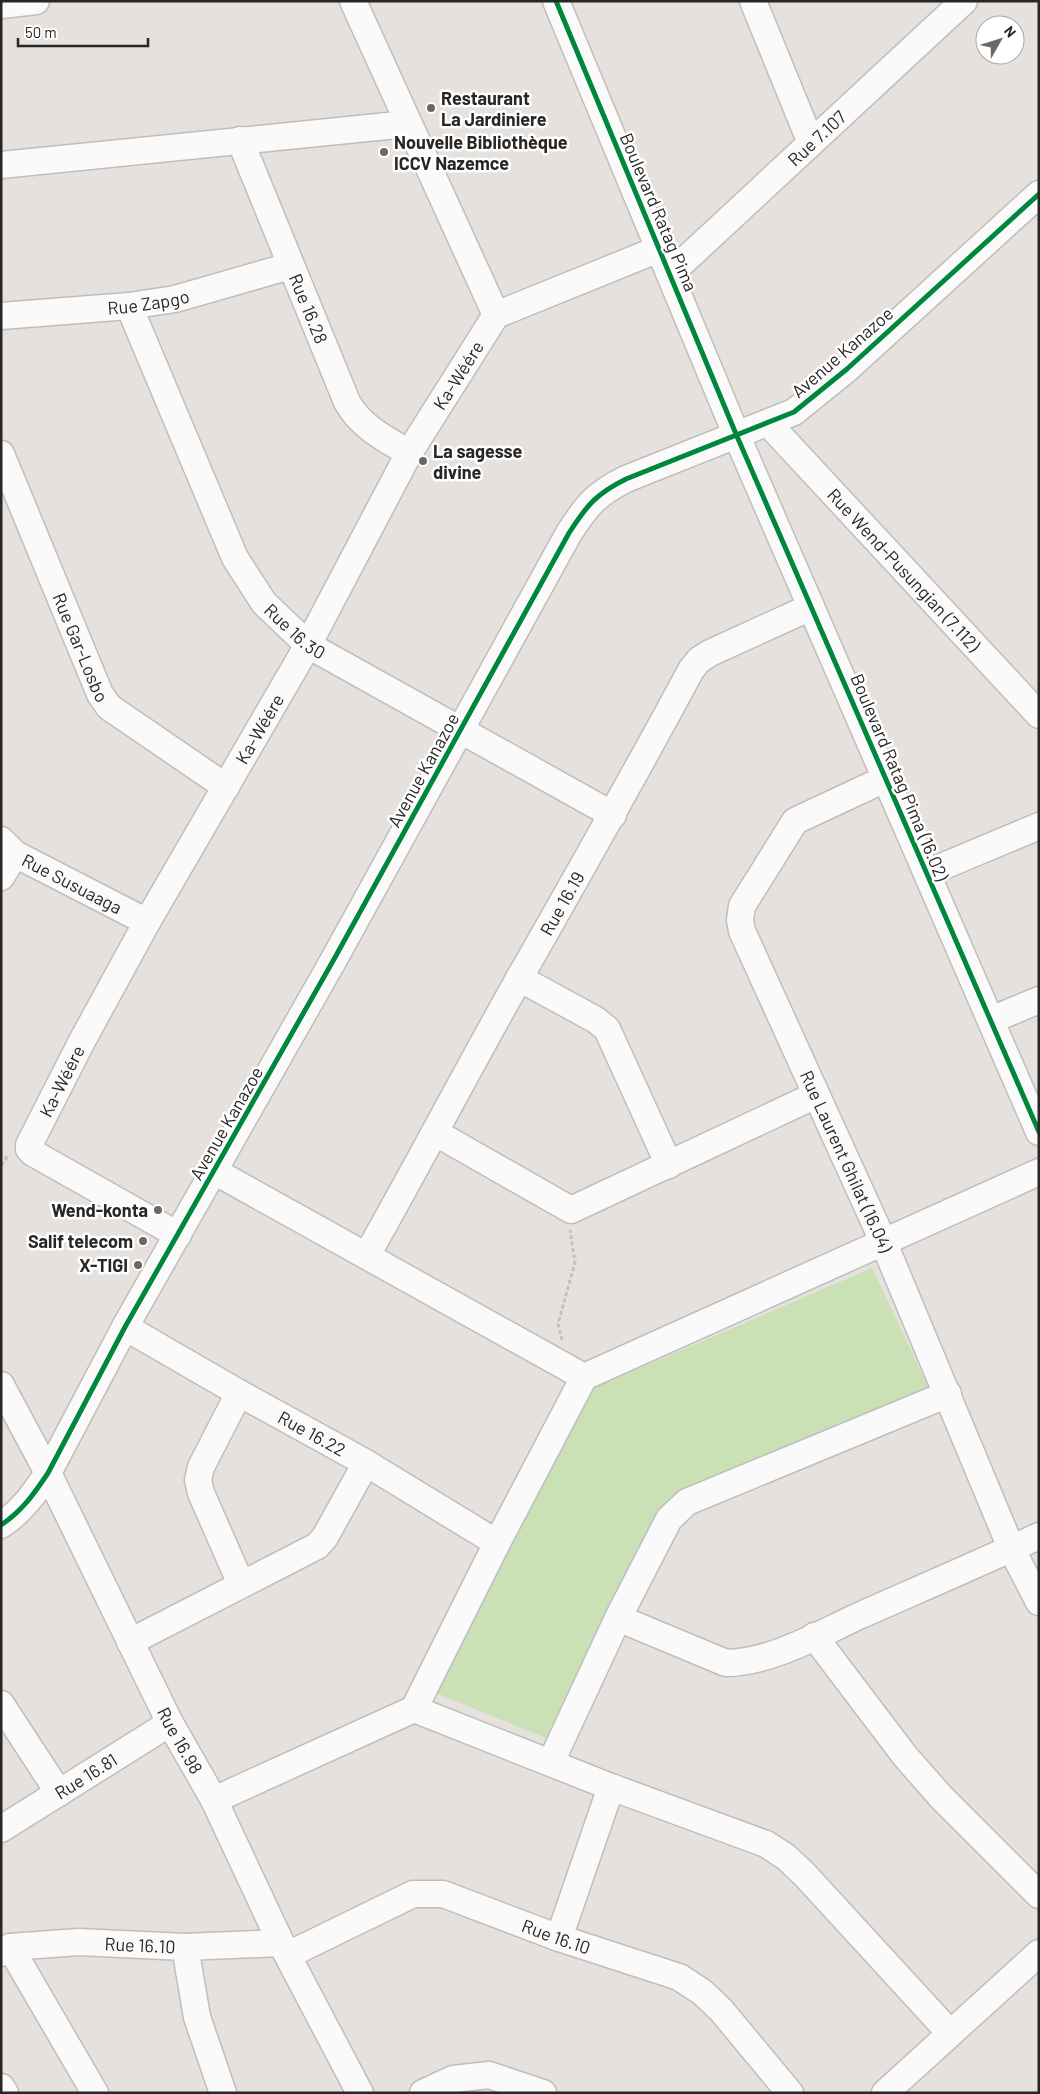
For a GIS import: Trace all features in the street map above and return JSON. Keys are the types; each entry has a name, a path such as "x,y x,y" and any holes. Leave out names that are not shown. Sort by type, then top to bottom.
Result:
{"street":[{"path":"1,5 36,1"},
{"path":"353,1 407,124 496,315 659,249"},
{"name":"Boulevard Ratag Pima","path":"556,1 736,434"},
{"path":"753,1 811,143"},
{"name":"Rue 7.107","path":"670,274 964,1"},
{"path":"1,165 407,124"},
{"name":"Rue 16.28","path":"240,140 290,266 354,415 364,425 409,453"},
{"name":"Avenue Kanazoe","path":"1,1525 22,1509 48,1473 125,1327 584,509 602,490 626,478 794,412 823,390 1039,194"},
{"name":"Rue Zapgo","path":"1,316 129,306 175,299 290,266"},
{"name":"Rue 16.30","path":"129,306 235,558 264,603 308,645 613,815"},
{"name":"Ka-Wéére","path":"178,1235 29,1149 29,1145 82,1041 147,922 308,645 409,453 496,315"},
{"name":"Rue Wend-Pusungian (7.112)","path":"768,423 1039,715"},
{"name":"Boulevard Ratag Pima (16.02)","path":"736,434 887,778 1039,1132"},
{"name":"Rue Gar-Losbo","path":"1,454 100,694 109,707 226,787"},
{"name":"Rue 16.19","path":"366,1255 436,1133 519,978 613,815 699,660 811,608"},
{"name":"Rue Laurent Ghilat (16.04)","path":"887,778 795,821 742,906 740,920 742,931 883,1242 1011,1548 1039,1602"},
{"path":"927,873 1039,826"},
{"path":"1,877 8,847"},
{"name":"Rue Susuaaga","path":"8,847 147,922"},
{"path":"519,978 596,1020 607,1029 669,1165"},
{"path":"991,1020 1039,1000"},
{"path":"436,1133 572,1210 816,1095"},
{"path":"214,1171 584,1377"},
{"path":"214,1800 414,1709 497,1543 584,1377 1039,1172"},
{"name":"Rue 16.22","path":"125,1327 239,1393 366,1462 497,1543"},
{"path":"239,1393 201,1468 198,1480 201,1493 241,1584"},
{"path":"551,1762 618,1618 670,1519 686,1502 948,1394"},
{"name":"Rue 16.98","path":"5,1401 48,1473 170,1723 214,1800 285,1949 360,2093"},
{"path":"130,1642 317,1546 325,1537 366,1462"},
{"path":"618,1618 726,1663 745,1662 814,1636 1039,1536"},
{"path":"814,1636 905,1756 941,1798 1039,1895"},
{"path":"1,1704 59,1793"},
{"path":"414,1709 611,1787 766,1844 786,1857 950,2033"},
{"name":"Rue 16.81","path":"1,1829 170,1723"},
{"path":"559,1938 611,1787"},
{"name":"Rue 16.10","path":"6,1950 79,1942 285,1949 413,1894 443,1894 559,1938 679,1977 702,1992 721,2010 790,2093"},
{"path":"185,1947 196,2017 223,2093"},
{"path":"6,1950 96,2093"},
{"path":"885,2093 1039,1953"},
{"path":"423,2093 453,2079 489,2075 543,2093"},
{"path":"1,2087 5,2093"}],"path":[{"path":"566,1348 562,1341 558,1324 575,1262 569,1226 572,1210"}],"green space":[{"path":"872,1268 935,1401 688,1505 563,1745 436,1693 585,1392"}],"cycle path":[{"path":"556,1 736,434 1039,1132"},
{"path":"1,1525 27,1502 48,1473 125,1327 333,961 569,533 581,515 600,495 626,479 794,412 847,369 1039,194"}],"place":[{"name":"Restaurant La Jardiniere","path":"431,108"},
{"name":"Nouvelle Bibliothèque ICCV Nazemce","path":"384,152"},
{"name":"La sagesse divine","path":"423,461"},
{"name":"Wend-konta","path":"158,1210"},
{"name":"Salif telecom","path":"143,1241"},
{"name":"X-TIGI","path":"138,1265"}]}
